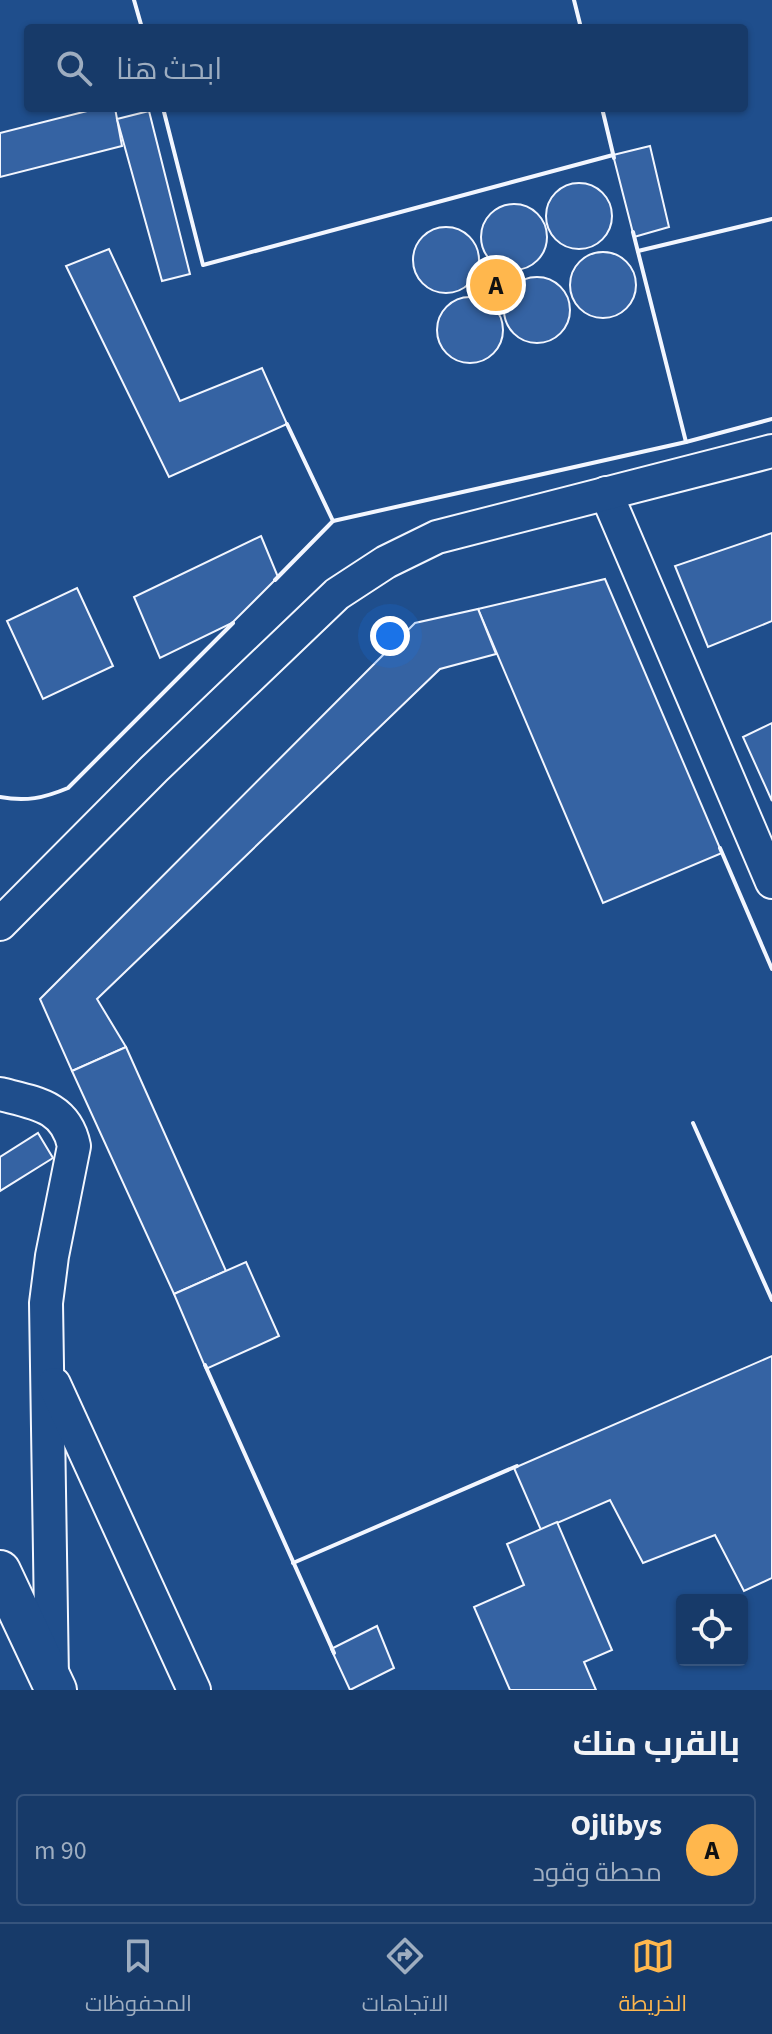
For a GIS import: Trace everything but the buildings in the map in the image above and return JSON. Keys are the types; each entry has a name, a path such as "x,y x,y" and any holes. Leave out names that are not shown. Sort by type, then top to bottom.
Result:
{"main road":[{"path":"0,1571 54,1686"}],"street":[{"path":"0,924 154,769 337,594 386,562 437,537 772,451"},
{"path":"606,493 772,882"},
{"path":"0,1094 61,1116 71,1133 74,1146 46,1303 54,1686"},
{"path":"48,1372 194,1690"}],"wall":[{"path":"134,0 141,24"},
{"path":"574,0 580,24"},
{"path":"164,112 203,265 613,155"},
{"path":"603,112 614,158"},
{"path":"638,251 772,219"},
{"path":"633,232 686,442"},
{"path":"275,580 333,521 686,442 772,419"},
{"path":"287,424 333,521"},
{"path":"0,797 35,798 68,788 233,623"},
{"path":"720,848 772,969"},
{"path":"693,1123 772,1300"},
{"path":"205,1365 334,1653"},
{"path":"293,1563 517,1466"}],"place":[{"name":"Ojlibys","path":"496,285"}]}
